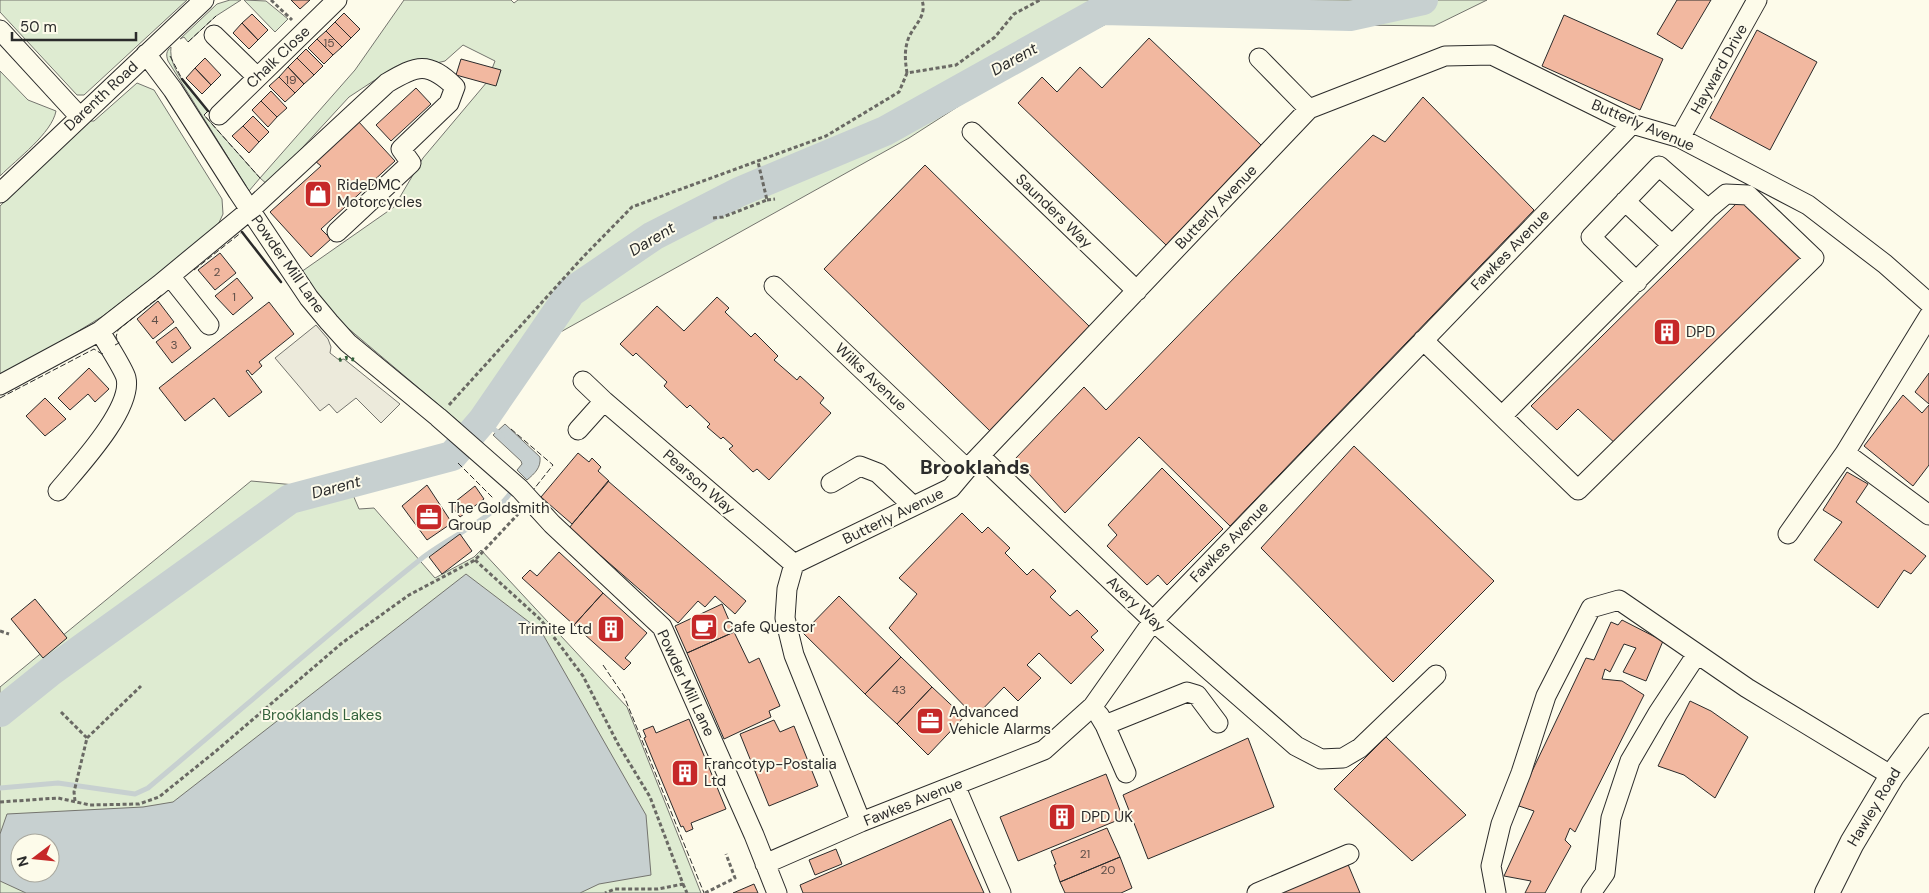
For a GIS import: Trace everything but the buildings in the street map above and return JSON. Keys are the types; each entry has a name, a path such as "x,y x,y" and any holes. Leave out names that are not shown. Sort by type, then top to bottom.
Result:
{"main road":[{"name":"Hawley Road","path":"1826,893 1852,843 1892,776 1929,726"}],"street":[{"name":"Darenth Road","path":"0,193 204,0"},
{"name":"Chalk Close","path":"219,115 337,0"},
{"name":"Hayward Drive","path":"1680,138 1757,0"},
{"path":"0,30 80,116"},
{"path":"214,35 257,77"},
{"name":"Powder Mill Lane","path":"146,54 174,90 250,210 309,298 329,322 348,343 521,490 552,524 662,627 777,893"},
{"name":"Butterly Avenue","path":"794,564 951,488 973,462 1310,109 1444,56 1492,56 1632,124 1680,138 1808,205 1885,264 1929,302"},
{"path":"1259,58 1310,109"},
{"path":"0,385 100,331 250,210 387,83 403,73 422,68 441,73 454,87 449,103 401,149 410,164 337,232"},
{"name":"Fawkes Avenue","path":"765,864 861,822 1044,750 1092,706 1153,621 1632,124"},
{"name":"Saunders Way","path":"972,132 1137,290"},
{"path":"1636,282 1591,237 1658,166 1708,208"},
{"path":"1423,340 1578,490 1814,258 1748,195 1726,194 1708,208 1502,416"},
{"path":"1625,201 1672,246"},
{"path":"170,276 209,324"},
{"name":"Wilks Avenue","path":"774,286 973,462"},
{"path":"1788,534 1845,453 1929,316"},
{"path":"58,491 100,442 121,405 126,392 126,377 100,331"},
{"name":"Pearson Way","path":"583,382 794,564"},
{"path":"578,430 604,401"},
{"path":"1845,453 1929,515"},
{"name":"Avery Way","path":"973,462 1296,746 1321,759 1343,758 1360,748 1436,675"},
{"path":"831,483 860,466 878,473 913,506"},
{"path":"794,564 787,588 785,618 792,646 861,822"},
{"path":"1496,893 1491,866 1501,824 1521,773 1546,696 1591,608 1619,600 1746,688 1892,776"},
{"path":"1591,893 1606,873 1612,818 1630,761 1658,713 1697,654"},
{"path":"1105,725 1187,692 1197,696 1218,723"},
{"path":"1092,706 1105,725 1126,773"},
{"path":"955,784 1001,893"},
{"path":"1257,893 1350,854"}],"path":[{"path":"271,0 305,32"},
{"path":"444,423 583,257 632,207 826,136 899,92 907,73 904,55 909,36 920,22 924,4 922,0"},
{"path":"907,73 956,65 995,37 1014,14 1040,0"},
{"path":"758,162 767,200"},
{"path":"713,218 722,217 767,200 775,199"},
{"path":"0,802 58,798 90,804 139,804 159,798 216,752 342,644 409,595 475,560 521,490"},
{"path":"475,560 541,620 583,676 618,744 650,797 687,893"},
{"path":"0,631 9,634"},
{"path":"75,801 74,792 87,738 141,686"},
{"path":"61,712 87,738"},
{"path":"705,893 735,878 726,854"},
{"path":"605,893 615,889 658,889 682,884"}],"green space":[{"path":"0,0 187,0 84,95 77,95 0,12"},
{"path":"230,0 241,0 216,16 188,42 184,37 180,39 217,4"},
{"path":"244,0 266,1 288,19 275,32"},
{"path":"404,0 511,0 514,3 518,0 1487,0 1434,26 1110,22 1007,75 909,138 557,334 499,417 465,427 330,313 301,272 394,207 423,158 487,82 495,61 463,45 445,61 381,76 349,97 268,185 260,178 355,70"},
{"path":"171,47 171,56 178,73 208,111 204,115 260,178 249,191 168,61 167,53"},
{"path":"0,71 28,100 56,111 48,128 41,137 0,176"},
{"path":"137,83 154,90 222,199 223,214 216,229 103,316 0,379 0,206 88,121 94,121"},
{"name":"Brooklands Lakes","path":"251,481 351,490 359,509 374,508 435,578 474,557 481,550 627,707 701,893 0,893 0,687"}],"shaded area":[{"path":"316,325 328,339 331,347 330,353 339,360 344,359 400,404 381,423 356,398 337,413 329,404 320,411 275,358"},
{"path":"505,424 540,457 535,473 527,480 517,470 522,464 521,461 493,435"},
{"path":"466,574 541,631 646,815 651,875 599,884 580,893 26,893 0,881 0,834 7,814 143,807 173,802"}],"waterway":[{"name":"Darent","path":"0,712 51,671 290,499 452,456 483,420 571,292 653,236 739,192 885,131 1102,10 1350,16 1423,0"},
{"path":"483,420 502,436"},
{"path":"0,788 58,783 135,794 148,788 386,587 432,551 496,509 513,489"}],"hedge":[{"path":"339,360 346,358 356,360"}],"fence":[{"path":"188,42 216,16"},
{"path":"170,56 182,79"},
{"path":"208,111 204,115 260,178"},
{"path":"194,270 242,232"},
{"path":"115,345 119,343 116,337 118,330 163,294"},
{"path":"0,398 94,349 102,354 105,352"},
{"path":"511,429 553,465 534,489"},
{"path":"458,463 493,498"},
{"path":"603,665 624,696 704,893"}],"wall":[{"path":"182,79 208,111"},
{"path":"242,232 281,282"}],"place":[{"name":"RideDMC Motorcycles","path":"318,194"},
{"name":"DPD","path":"1667,332"},
{"name":"The Goldsmith Group","path":"429,517"},
{"name":"Cafe Questor","path":"704,627"},
{"name":"Trimite Ltd","path":"611,629"},
{"name":"Advanced Vehicle Alarms","path":"930,721"},
{"name":"Francotyp-Postalia Ltd","path":"685,773"},
{"name":"DPD UK","path":"1062,817"}],"district":[{"name":"Brooklands","path":"975,467"}]}
